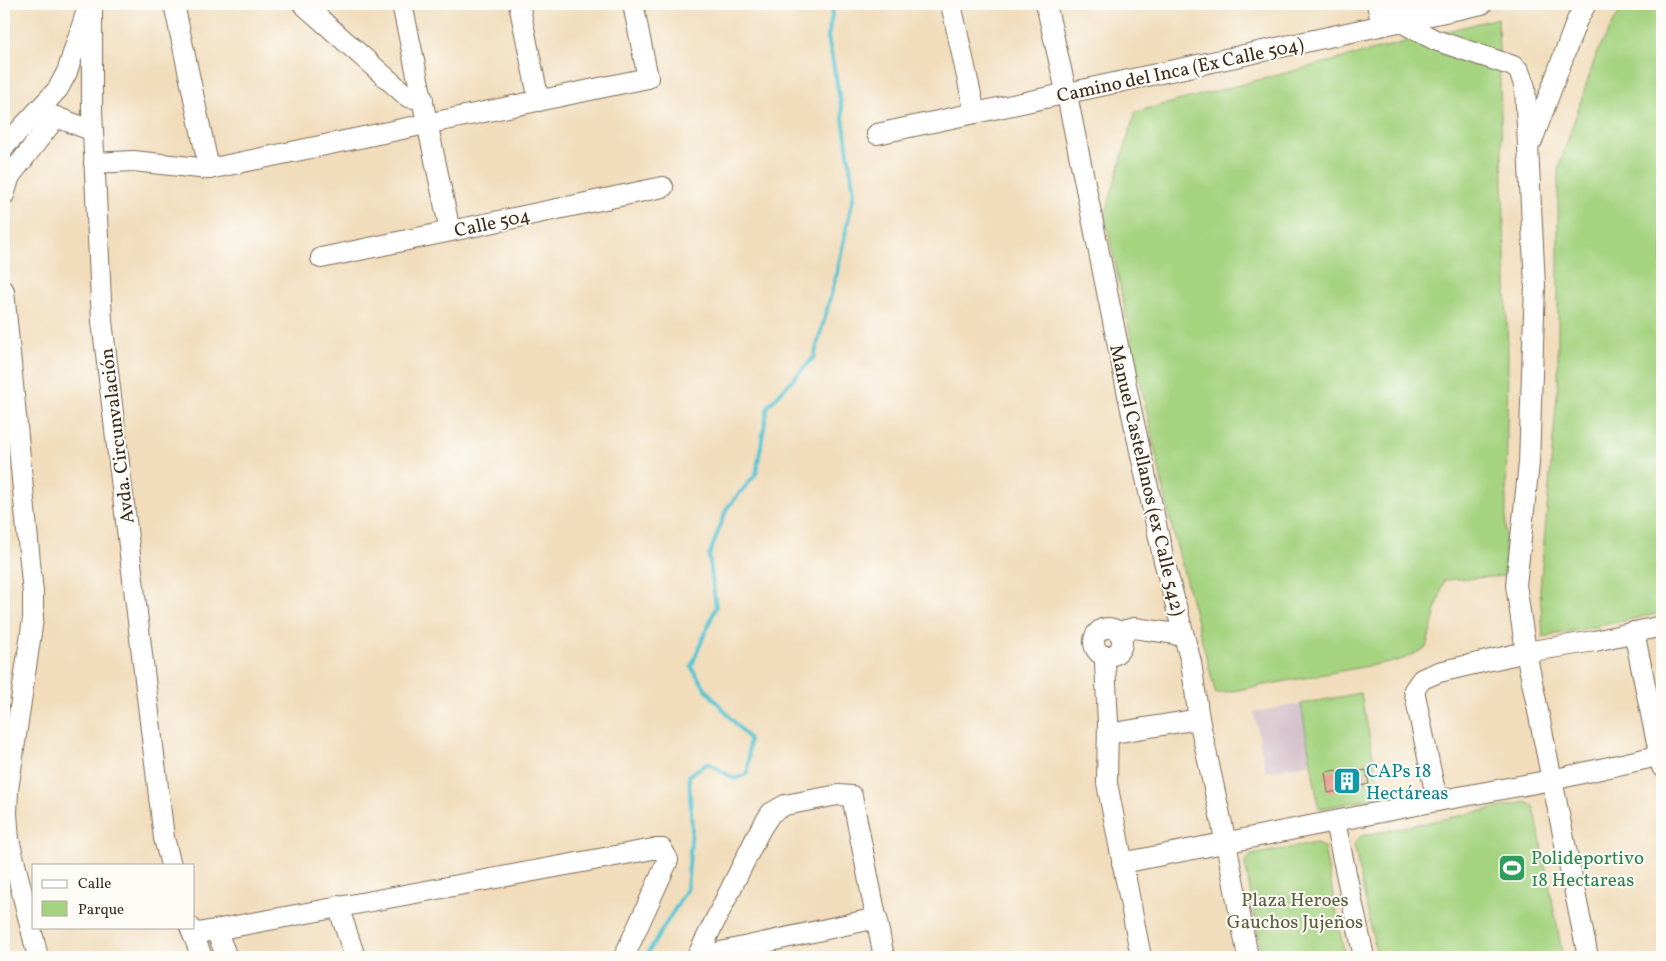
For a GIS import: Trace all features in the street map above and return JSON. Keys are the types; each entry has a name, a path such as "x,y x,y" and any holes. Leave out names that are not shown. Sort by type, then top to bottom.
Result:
{"street":[{"path":"4,195 10,176 47,114 67,72 91,4"},
{"name":"Avda. Circunvalación","path":"91,4 94,163 102,321 164,838 171,864"},
{"path":"174,4 209,169"},
{"path":"303,4 408,97 423,99"},
{"path":"402,4 450,231"},
{"path":"519,4 540,101"},
{"path":"94,163 133,161 209,169 648,78 633,4"},
{"path":"951,4 975,113"},
{"name":"Manuel Castellanos (ex Calle 542)","path":"1046,4 1067,95 1164,561 1191,662 1199,719 1248,957"},
{"path":"1377,4 1392,16 1435,40 1513,66 1520,71 1525,87 1535,295 1529,463 1516,586 1526,652 1588,957"},
{"name":"Camino del Inca (Ex Calle 504)","path":"877,134 1067,95 1392,16 1482,4"},
{"path":"1528,150 1574,29 1586,4"},
{"path":"47,114 93,131"},
{"path":"4,148 47,114"},
{"name":"Calle 504","path":"321,258 663,187"},
{"path":"4,291 33,594 33,619 8,790 7,813 9,840 38,957"},
{"path":"1437,801 1414,690 1422,679 1439,672 1526,652 1662,626"},
{"path":"1141,957 1107,783 1108,728 1105,664 1107,656 1102,654 1094,644 1096,635 1106,628 1119,632 1134,628 1184,637"},
{"path":"1122,863 1661,759 1634,632"},
{"path":"1108,728 1199,719"},
{"path":"698,957 760,830 771,813 785,805 838,794 852,796 884,957"},
{"path":"1335,822 1364,957"},
{"path":"202,957 192,931 216,930 338,906 653,849 662,849 668,860 624,957"},
{"path":"338,906 355,957"},
{"path":"698,957 743,952 877,918"},
{"path":"216,930 227,957"}],"shaded area":[{"path":"1301,704 1310,763 1266,772 1254,712"}],"green space":[{"path":"1624,4 1662,4 1662,613 1543,637 1540,588 1558,384 1558,170 1597,52"},
{"path":"1498,18 1508,355 1505,576 1444,580 1426,648 1401,660 1216,694 1170,520 1105,216 1135,112"},
{"path":"1361,693 1381,797 1319,809 1301,704"},
{"path":"1526,802 1534,807 1563,957 1377,957 1354,844 1361,836"},
{"name":"Plaza Heroes Gauchos Jujeños","path":"1316,843 1324,848 1345,957 1262,957 1245,863 1251,855"}],"building":[{"name":"CAPs 18 Hectáreas","path":"1337,770 1338,775 1366,770 1369,784 1328,793 1325,772"}],"waterway":[{"path":"647,957 687,889 692,829 689,775 708,763 735,779 748,773 749,739 708,692 691,667 716,607 709,556 727,508 756,474 768,406 814,357 837,273 854,193 841,104 828,37 834,4"}],"place":[{"name":"CAPs 18 Hectáreas","path":"1347,781"},
{"name":"Polideportivo 18 Hectareas","path":"1512,868"}]}
